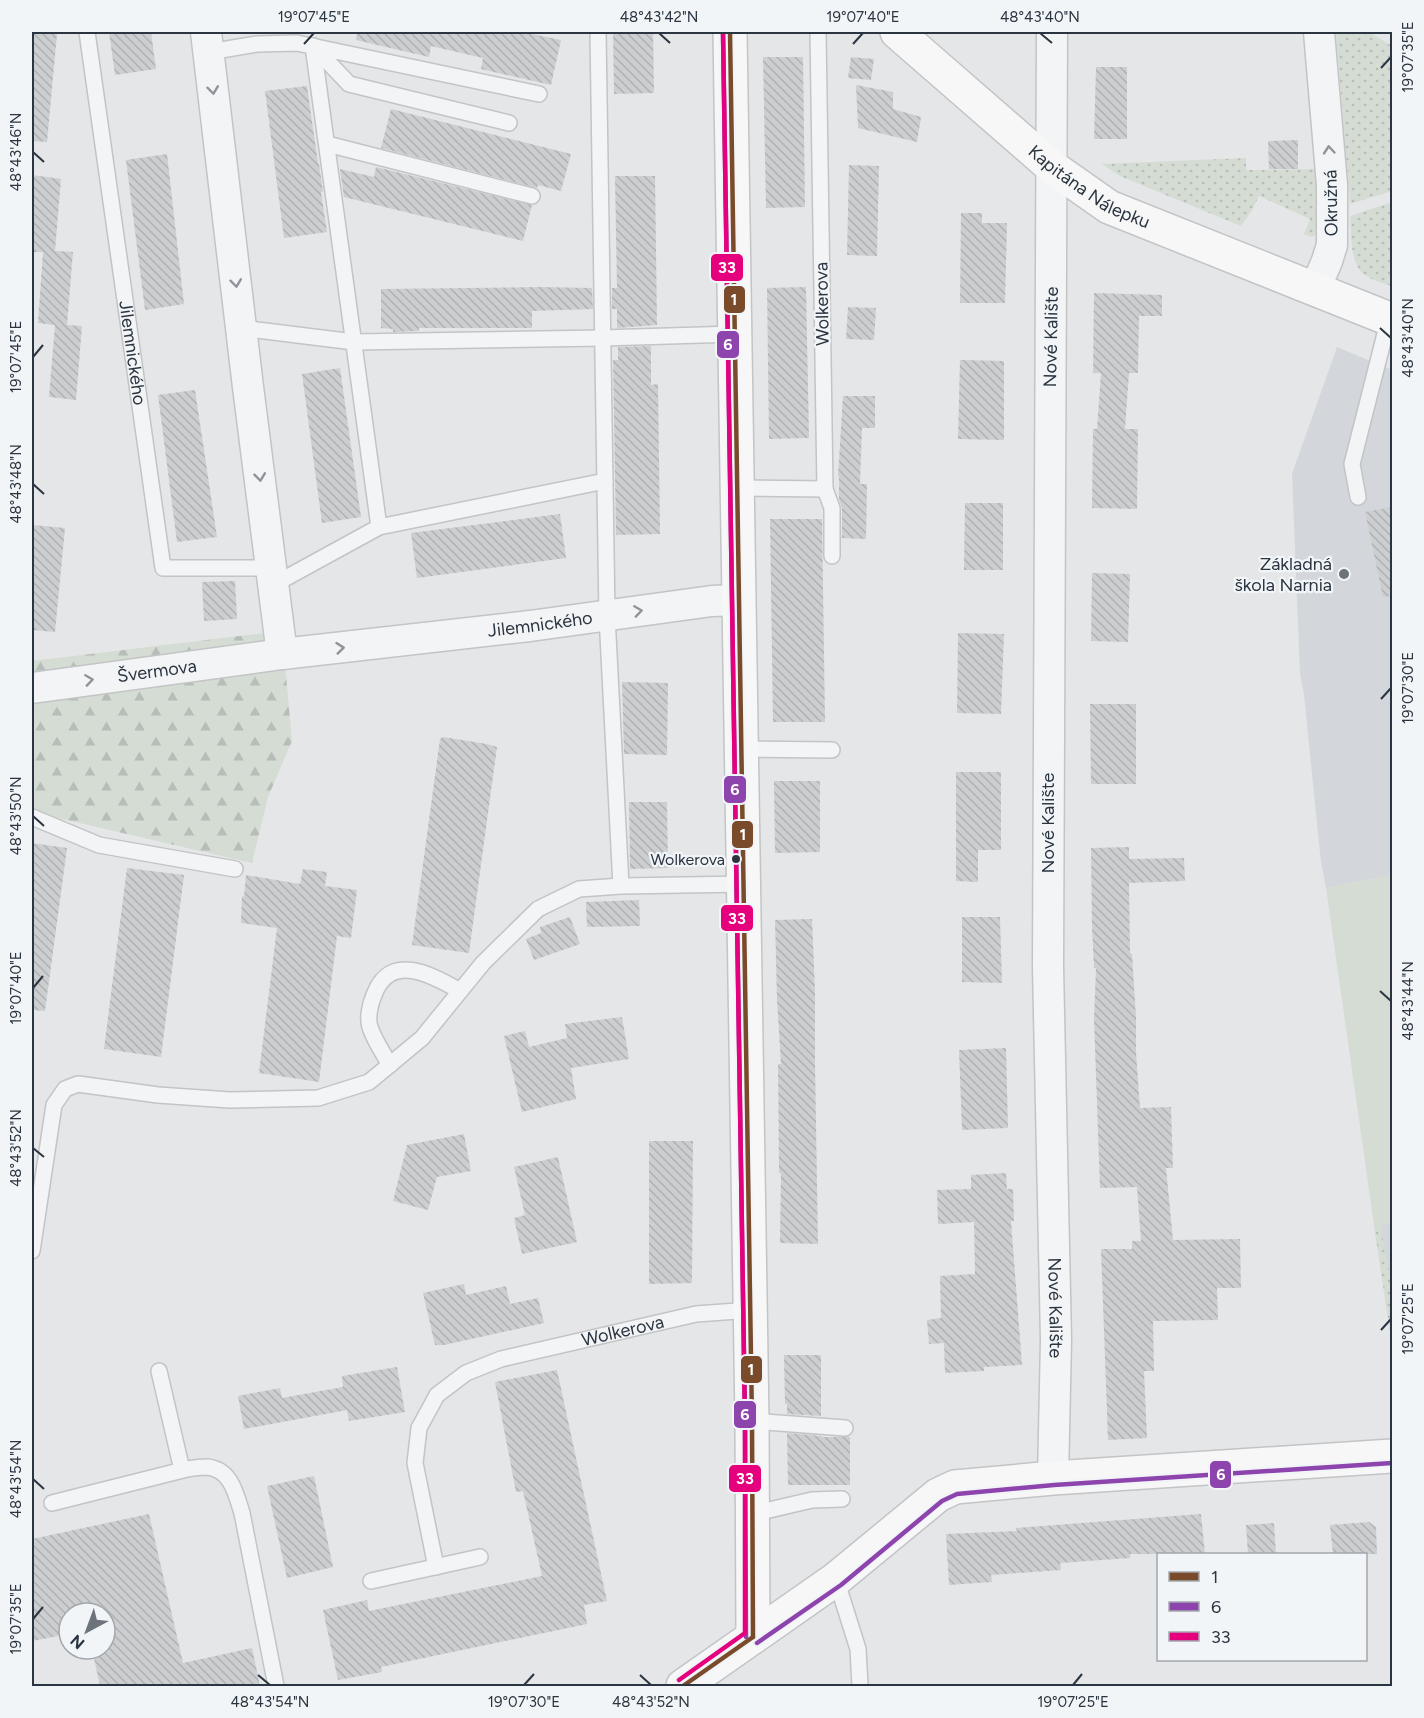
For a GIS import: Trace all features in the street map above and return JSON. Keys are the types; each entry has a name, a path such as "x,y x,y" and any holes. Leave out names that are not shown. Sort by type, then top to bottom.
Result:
{"street":[{"path":"730,32 751,1310 753,1637"},
{"name":"Kapitána Nálepku","path":"897,32 1052,167 1109,207 1315,289"},
{"name":"Nové Kalište","path":"1052,32 1048,967 1056,1340 1053,1478"},
{"name":"Okružná","path":"1315,289 1332,244 1332,185 1319,32"},
{"path":"207,42 282,654"},
{"path":"1315,289 1391,319"},
{"name":"Jilemnického","path":"282,654 530,626 712,601 739,600"},
{"name":"Švermova","path":"32,688 282,654"},
{"path":"683,1686 836,1579 938,1495 955,1487 1053,1478 1392,1456"}],"lane":[{"name":"Jilemnického","path":"87,32 163,568 272,576"},
{"path":"598,32 607,616 621,886"},
{"name":"Wolkerova","path":"818,32 825,489 832,508 832,556"},
{"path":"207,42 254,38 297,43 539,94"},
{"path":"314,46 379,527"},
{"path":"314,46 349,84 509,123"},
{"path":"327,144 532,196"},
{"path":"1358,496 1352,464 1391,319"},
{"path":"241,328 354,342 735,334"},
{"path":"272,576 379,527 605,481"},
{"path":"737,488 825,489"},
{"path":"742,748 832,750"},
{"path":"32,817 99,845 235,869"},
{"path":"32,1251 54,1105 65,1089 78,1084 158,1095 230,1100 318,1098 369,1082 422,1038 483,963 538,909 579,889 744,884"},
{"path":"390,1065 369,1026 370,1005 378,984 394,971 410,969 438,978 460,991"},
{"name":"Wolkerova","path":"436,1567 415,1463 418,1428 437,1395 466,1373 501,1359 696,1314 751,1310"},
{"path":"159,1371 182,1470"},
{"path":"752,1421 845,1428"},
{"path":"52,1503 182,1470 207,1467 221,1471 234,1486 242,1514 276,1686"},
{"path":"752,1514 812,1500 842,1499"},
{"path":"372,1581 480,1557"},
{"path":"836,1579 858,1649 861,1686"}],"shaded area":[{"name":"Základná škola Narnia","path":"1337,347 1392,370 1392,875 1326,888 1321,862 1300,673 1292,474"},
{"path":"1392,1223 1392,1344 1374,1225"}],"green space":[{"path":"1336,32 1369,32 1392,46 1392,191 1350,204"},
{"path":"1246,158 1246,170 1318,169 1318,233 1312,237 1304,234 1310,219 1259,196 1241,226 1120,176 1102,164"},
{"path":"1392,202 1392,286 1371,279 1356,264 1351,239 1350,216"},
{"path":"282,631 292,741 268,797 252,863 32,812 32,661"},
{"path":"1392,875 1392,1223 1374,1225 1326,888"},
{"path":"1380,1224 1392,1288 1392,1344 1374,1225"}],"building":[{"path":"32,32 57,34 47,142 32,141"},
{"path":"109,32 151,32 156,69 115,75"},
{"path":"357,32 522,32 561,40 551,85 481,69 483,58 431,46 429,57 356,40"},
{"path":"613,32 653,32 654,93 614,94"},
{"path":"763,57 803,57 805,207 766,208"},
{"path":"851,57 874,59 871,80 848,78"},
{"path":"1096,67 1127,67 1127,139 1094,139"},
{"path":"856,85 893,92 893,109 921,117 917,142 858,128"},
{"path":"307,86 327,232 284,238 265,91"},
{"path":"391,109 571,154 561,191 538,185 537,188 381,148"},
{"path":"1298,140 1298,169 1269,169 1268,141"},
{"path":"167,154 184,304 145,310 126,160"},
{"path":"849,165 879,166 877,256 847,255"},
{"path":"376,167 532,205 523,241 344,197 340,169 374,177"},
{"path":"32,175 61,179 55,251 73,252 67,325 82,326 76,400 49,397 55,325 38,323 43,252 32,252"},
{"path":"615,176 655,176 657,325 617,328 617,309 612,309 612,288 617,288"},
{"path":"961,213 982,213 982,223 1007,223 1005,303 960,303"},
{"path":"806,287 809,438 769,439 767,288"},
{"path":"592,288 593,309 532,311 532,328 419,328 419,331 393,332 393,329 381,328 381,289"},
{"path":"1094,293 1162,295 1162,316 1139,316 1138,373 1129,373 1125,429 1138,429 1137,509 1092,508 1093,429 1097,429 1101,373 1093,373"},
{"path":"848,307 876,308 874,340 846,339"},
{"path":"651,346 651,385 658,384 660,534 616,535 613,360 618,360 618,347"},
{"path":"960,360 1004,361 1004,440 958,439"},
{"path":"340,368 361,517 322,523 302,374"},
{"path":"195,390 217,537 177,542 158,395"},
{"path":"843,396 875,396 875,428 862,428 860,484 867,484 866,539 842,538 842,508 839,499 838,476"},
{"path":"965,503 1003,503 1003,570 964,570"},
{"path":"1392,507 1392,596 1383,597 1365,512"},
{"path":"560,514 566,558 417,578 411,533"},
{"path":"770,519 822,519 825,722 773,722"},
{"path":"32,525 65,528 55,632 32,630"},
{"path":"1092,573 1130,574 1128,642 1091,641"},
{"path":"235,581 237,619 204,621 202,582"},
{"path":"958,633 1004,634 1001,714 957,713"},
{"path":"622,682 668,683 667,755 624,754"},
{"path":"1090,704 1136,704 1136,784 1091,784"},
{"path":"443,737 497,747 469,953 412,945 440,739"},
{"path":"956,772 1001,772 1001,850 978,850 978,882 956,881"},
{"path":"774,781 820,781 820,852 775,853"},
{"path":"629,802 667,802 668,868 630,869"},
{"path":"32,843 67,848 45,1011 32,1010"},
{"path":"1129,847 1129,859 1184,858 1185,881 1129,883 1130,953 1132,954 1140,1108 1171,1107 1173,1168 1166,1168 1173,1240 1240,1239 1241,1288 1217,1288 1218,1320 1153,1321 1154,1371 1144,1371 1147,1438 1108,1440 1101,1249 1132,1249 1132,1241 1141,1241 1137,1187 1100,1188 1094,1019 1096,968 1094,968 1092,928 1091,848"},
{"path":"127,868 184,875 161,1057 104,1049"},
{"path":"303,869 327,872 325,886 357,890 351,938 337,936 319,1082 259,1073 277,928 241,923 242,896 244,897 246,875 300,884"},
{"path":"639,900 640,926 587,927 586,902"},
{"path":"570,917 580,944 534,960 526,939 541,933 540,927"},
{"path":"962,917 1000,917 1002,983 962,982"},
{"path":"812,919 818,1244 780,1243 778,1064 781,1064 775,920"},
{"path":"622,1017 629,1059 571,1068 576,1099 522,1112 504,1036 525,1031 529,1047 567,1038 565,1024"},
{"path":"1006,1048 1008,1128 962,1130 959,1050"},
{"path":"464,1134 471,1171 437,1177 428,1210 393,1201 407,1145"},
{"path":"649,1141 693,1141 692,1283 649,1284"},
{"path":"558,1157 577,1242 522,1254 514,1218 525,1215 514,1167"},
{"path":"1006,1173 1007,1189 1013,1189 1014,1221 1011,1221 1022,1365 984,1367 984,1371 945,1373 944,1343 929,1344 927,1320 941,1318 940,1276 975,1274 974,1222 938,1224 937,1190 971,1189 971,1175"},
{"path":"464,1284 466,1295 506,1286 510,1304 538,1298 544,1323 435,1345 423,1293"},
{"path":"784,1355 821,1355 821,1416 787,1414"},
{"path":"397,1367 405,1412 349,1421 347,1410 244,1429 238,1396 280,1388 282,1398 343,1387 342,1376"},
{"path":"557,1370 607,1601 584,1605 587,1624 381,1667 382,1672 338,1680 323,1610 367,1600 369,1611 542,1576 523,1491 516,1492 495,1382"},
{"path":"787,1433 850,1437 850,1485 788,1485"},
{"path":"314,1476 333,1567 287,1578 267,1486"},
{"path":"149,1514 183,1663 252,1648 260,1686 100,1686 95,1661 117,1661 117,1601 57,1601 57,1636 32,1641 32,1539"},
{"path":"1201,1514 1205,1553 1130,1554 1130,1558 1060,1563 1061,1570 991,1575 992,1582 949,1585 946,1534 1017,1531 1016,1528"},
{"path":"1369,1522 1376,1527 1377,1554 1333,1553 1330,1525"},
{"path":"1274,1523 1276,1553 1248,1553 1246,1525"}],"transit line":[{"name":"6","path":"723,32 745,1421 746,1637"},
{"name":"33","path":"679,1680 745,1633 745,1421 723,32"},
{"name":"1","path":"730,32 752,1421 753,1637"},
{"name":"6","path":"757,1643 841,1585 942,1501 957,1494 1054,1485 1392,1463"},
{"name":"1","path":"683,1686 753,1637"}],"place":[{"name":"Základná škola Narnia","path":"1344,574"},
{"name":"Wolkerova","path":"736,859"}]}
